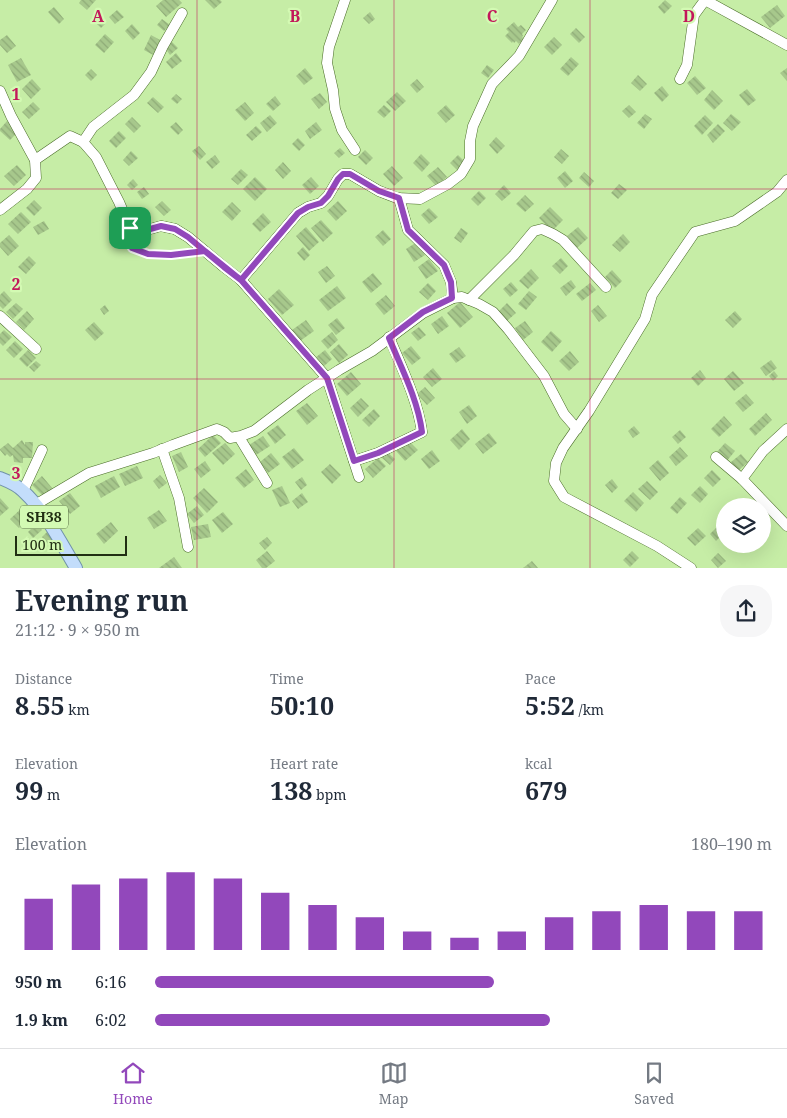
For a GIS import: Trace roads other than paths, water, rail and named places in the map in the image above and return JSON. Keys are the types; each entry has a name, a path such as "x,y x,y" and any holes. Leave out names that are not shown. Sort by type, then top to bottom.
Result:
{"main road":[{"name":"SH38","path":"0,478 23,491 36,505 76,568"}],"street":[{"path":"345,0 329,47 327,62 335,110 342,130 355,150"},
{"path":"241,280 298,213 308,207 321,203 343,174 350,174 379,191 399,198 420,200 461,174 470,159 470,141 473,126 492,84 519,56 552,0"},
{"path":"680,79 687,65 694,14 705,0 787,45"},
{"path":"83,142 93,127 134,95 151,72 182,13"},
{"path":"0,91 35,160 36,178 26,189 0,210"},
{"path":"35,160 70,136 83,142 96,157 130,228 143,231 161,226 175,229 188,237 241,280 327,378 359,477"},
{"path":"691,568 657,546 564,497 554,480 556,463 563,448 645,319 652,295 695,232 735,221 777,192 787,180"},
{"path":"399,198 408,230 444,265 451,282 452,298"},
{"path":"469,300 514,255 534,231 542,229 563,240 606,287"},
{"path":"36,505 89,473 217,430 224,432 230,438 239,437 254,431 308,390 372,351 423,312 452,298 462,297 493,312 544,376 564,414 577,428"},
{"path":"0,316 36,349"},
{"path":"354,461 378,453 422,432 421,421 414,401 389,338"},
{"path":"742,479 763,451 787,429"},
{"path":"239,437 267,483"},
{"path":"162,449 180,498 188,547"},
{"path":"23,491 42,450"},
{"path":"716,456 742,479 787,526"}]}
